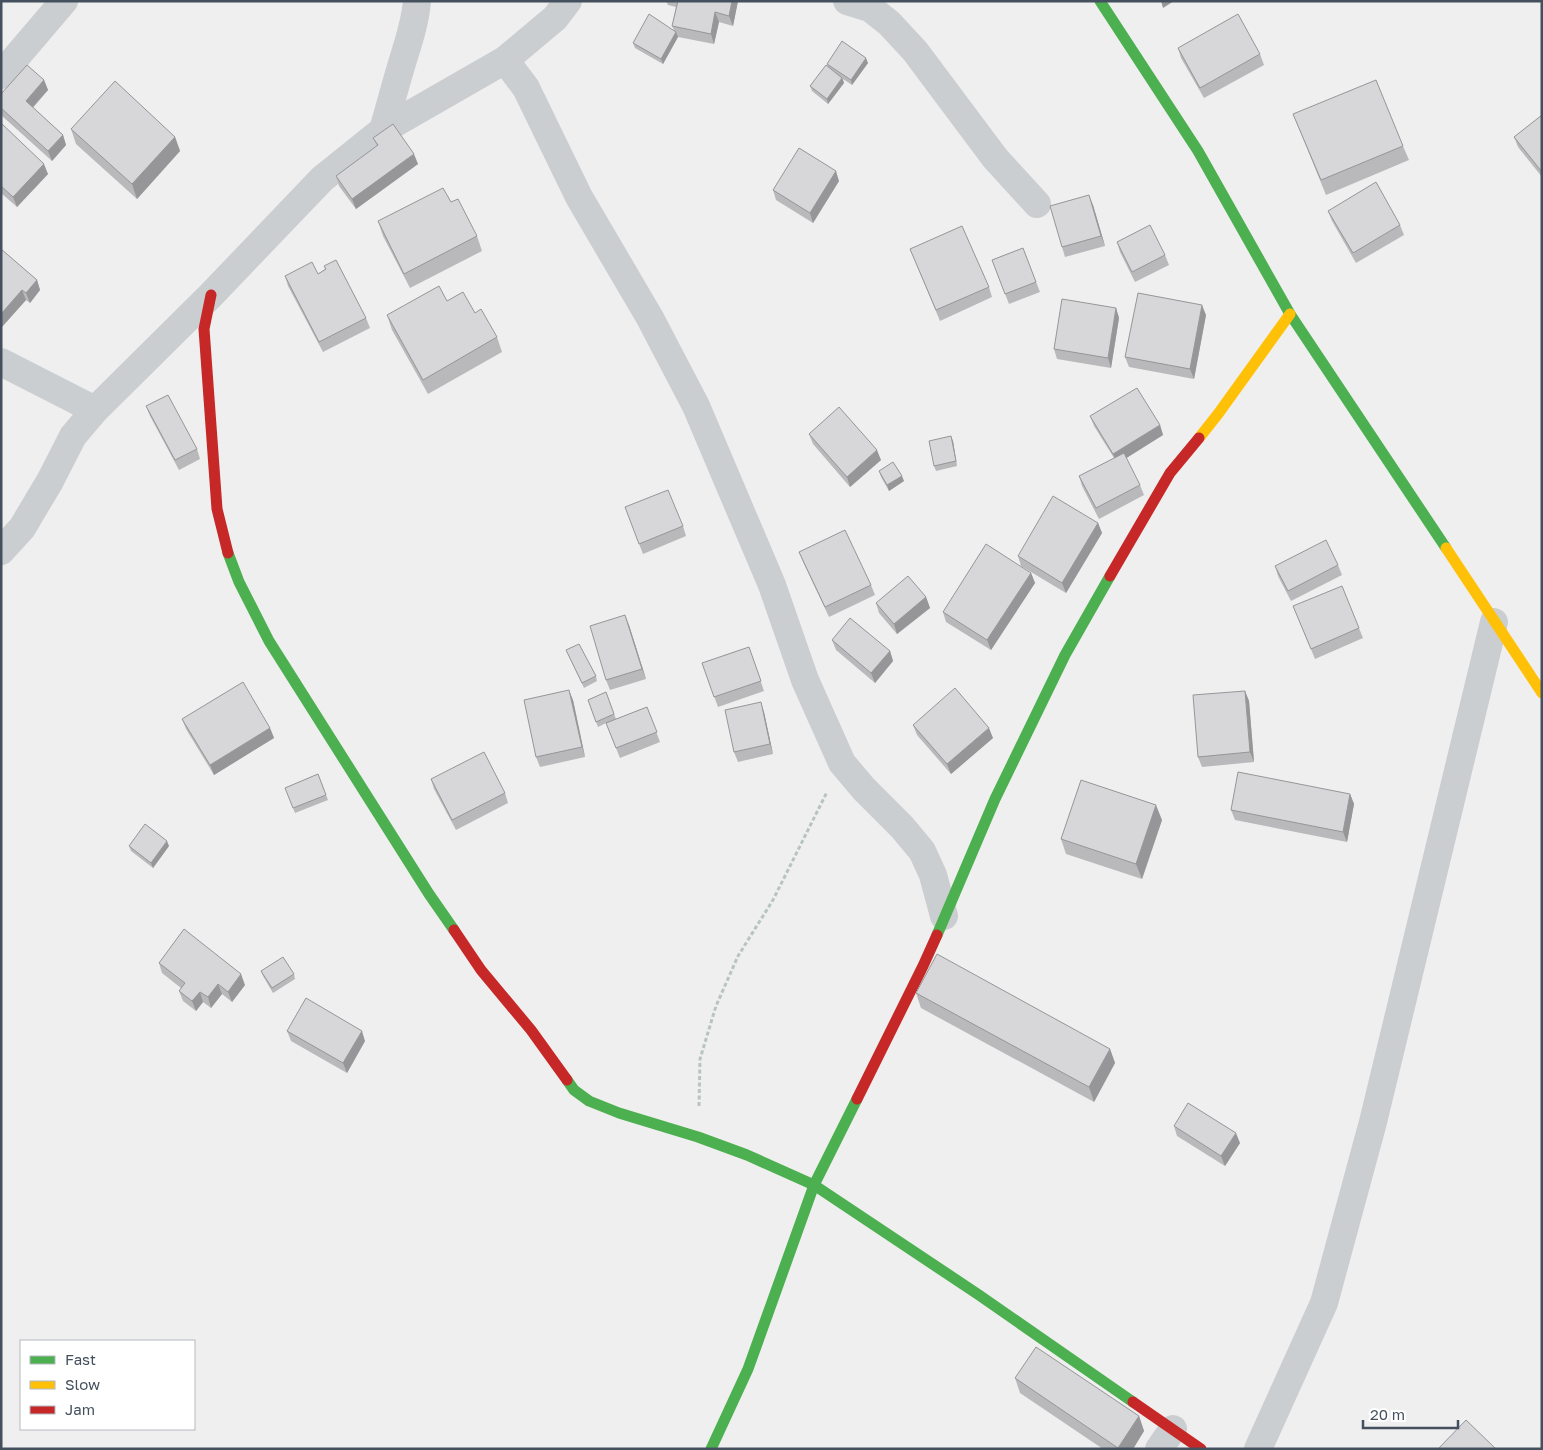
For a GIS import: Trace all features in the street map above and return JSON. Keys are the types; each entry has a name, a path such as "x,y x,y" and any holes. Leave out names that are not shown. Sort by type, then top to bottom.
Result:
{"street":[{"path":"1,75 64,1"},
{"path":"383,130 410,40 417,1"},
{"path":"1,551 22,528 50,481 73,436 96,410 322,180 383,130 505,60 555,18 568,1"},
{"path":"1100,1 1198,150 1290,314 1542,693"},
{"path":"860,4 889,23 914,51 995,158 1037,204"},
{"path":"505,60 526,88 579,197 650,318 696,406 772,585 804,680 842,763 922,851 933,874 944,916"},
{"path":"211,295 204,330 218,509 228,554 239,582 269,641 429,894 481,970 531,1030 574,1090 590,1101 619,1113 698,1136 747,1155 814,1185 979,1295 1166,1439 1201,1449"},
{"path":"711,1449 748,1368 814,1185 922,966 995,799 1065,655 1170,472 1218,414 1290,314"},
{"path":"1,362 96,410"},
{"path":"1258,1449 1324,1303 1373,1122 1494,622"}],"path":[{"path":"698,1136 700,1059 716,1006 738,956 773,900 842,763"}],"building":[{"path":"678,1 732,1 729,16 715,12 711,34 672,26"},
{"path":"649,14 676,32 661,59 633,43"},
{"path":"1238,14 1260,54 1200,88 1178,48"},
{"path":"842,41 866,58 851,80 827,64"},
{"path":"27,65 44,80 26,101 63,135 48,151 1,108 1,94"},
{"path":"826,65 842,78 827,99 810,86"},
{"path":"1376,80 1403,146 1321,180 1293,114"},
{"path":"115,81 175,137 132,184 71,129"},
{"path":"1542,115 1542,172 1514,137"},
{"path":"1,123 44,164 13,197 1,186"},
{"path":"393,124 414,154 352,199 336,176 378,145 373,138"},
{"path":"799,148 836,171 810,213 773,190"},
{"path":"1376,182 1400,225 1353,253 1328,211"},
{"path":"443,188 451,202 458,199 477,236 404,274 378,221"},
{"path":"1089,195 1101,236 1062,247 1050,206"},
{"path":"1150,225 1165,255 1132,272 1117,242"},
{"path":"962,226 989,287 936,310 910,249"},
{"path":"1023,248 1036,282 1005,294 992,260"},
{"path":"1,249 37,280 26,293 22,290 1,314"},
{"path":"336,260 366,318 319,342 285,276 312,262 318,274 326,269 324,266"},
{"path":"439,286 447,301 463,292 475,313 481,309 497,337 423,380 387,315"},
{"path":"1138,293 1202,305 1190,369 1125,357"},
{"path":"1062,299 1116,308 1108,358 1054,349"},
{"path":"1137,388 1160,425 1113,454 1090,416"},
{"path":"168,395 197,449 175,460 146,406"},
{"path":"839,407 877,450 847,477 809,434"},
{"path":"951,436 956,461 934,466 929,441"},
{"path":"1124,453 1140,485 1096,508 1079,476"},
{"path":"893,462 902,476 887,485 879,471"},
{"path":"668,490 683,526 639,544 625,507"},
{"path":"1053,496 1098,523 1062,583 1018,556"},
{"path":"845,530 871,585 825,607 799,552"},
{"path":"1326,540 1338,565 1288,591 1275,566"},
{"path":"986,544 1031,573 987,640 943,612"},
{"path":"908,576 926,597 894,624 876,603"},
{"path":"1342,586 1359,628 1311,649 1293,606"},
{"path":"625,615 642,669 606,680 590,626"},
{"path":"850,618 890,651 871,673 832,640"},
{"path":"579,644 596,676 582,683 566,650"},
{"path":"749,647 761,681 714,697 702,663"},
{"path":"243,682 270,728 210,765 182,719"},
{"path":"955,688 989,728 947,764 913,725"},
{"path":"569,690 582,747 536,757 524,700"},
{"path":"1245,691 1250,752 1198,757 1193,695"},
{"path":"606,692 614,714 596,722 588,700"},
{"path":"761,702 770,744 734,752 725,710"},
{"path":"647,707 657,732 616,748 606,723"},
{"path":"484,752 505,793 452,820 431,779"},
{"path":"1238,772 1350,794 1343,832 1231,810"},
{"path":"318,774 326,795 293,808 285,788"},
{"path":"1081,780 1156,805 1136,864 1061,839"},
{"path":"145,824 167,841 151,863 129,846"},
{"path":"184,929 241,974 228,992 218,984 208,997 200,992 192,1001 179,991 185,983 159,963"},
{"path":"937,954 1110,1049 1089,1087 916,993"},
{"path":"283,957 294,974 272,988 261,971"},
{"path":"306,998 362,1031 343,1063 287,1031"},
{"path":"1188,1103 1236,1133 1221,1156 1174,1126"},
{"path":"1036,1347 1139,1416 1118,1448 1015,1378"},
{"path":"1466,1420 1496,1449 1438,1449"}],"traffic: fast":[{"path":"1100,1 1198,151 1290,314 1446,548"},
{"path":"228,553 239,582 269,641 429,894 454,930"},
{"path":"937,935 995,799 1065,655 1110,576"},
{"path":"567,1080 574,1090 589,1101 619,1113 698,1137 747,1155 814,1185 979,1295 1133,1402"},
{"path":"711,1449 748,1369 814,1185 857,1099"}],"traffic: slow":[{"path":"1199,438 1290,314"},
{"path":"1446,548 1542,693"}],"traffic: jam":[{"path":"211,295 204,329 217,509 228,553"},
{"path":"1110,576 1170,473 1199,438"},
{"path":"454,930 481,970 531,1030 567,1080"},
{"path":"857,1099 937,935"},
{"path":"1133,1402 1201,1449"}]}
